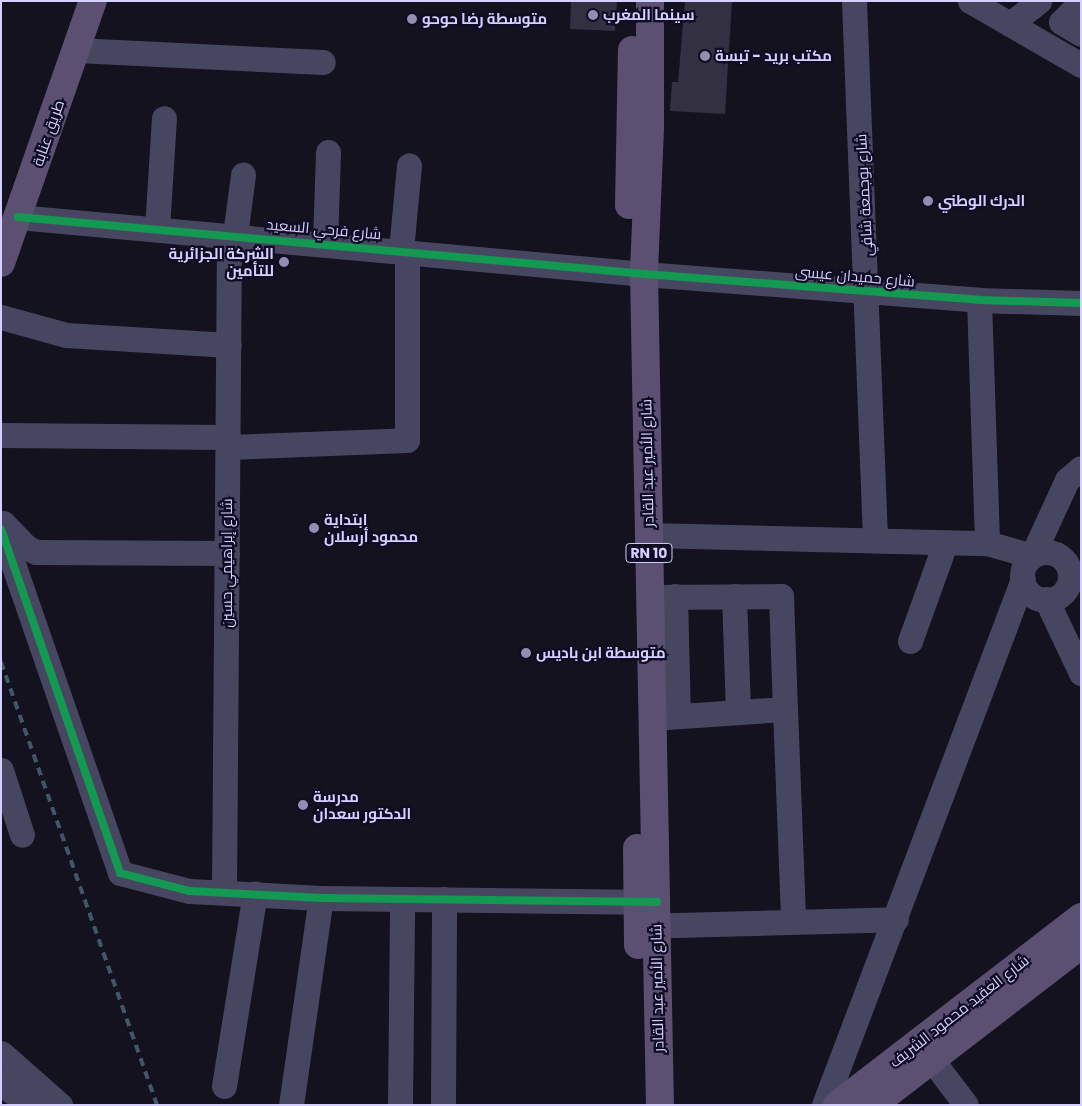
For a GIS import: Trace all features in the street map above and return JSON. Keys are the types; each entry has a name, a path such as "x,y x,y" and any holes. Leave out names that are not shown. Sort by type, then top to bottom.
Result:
{"main road":[{"name":"طريق عنابة","path":"1,263 93,1"},
{"name":"شارع الأمير عبد القادر","path":"633,1 647,914 657,1100"},
{"name":"شارع الأمير عبد القادر","path":"647,914 665,717 662,596 649,535 636,273 650,1"},
{"name":"شارع العقيد محمود الشريف","path":"838,1105 1081,917"},
{"name":"شارع العقيد محمود الشريف","path":"873,1105 1081,945"}],"street":[{"name":"شارع بوجمعة شافي","path":"854,1 868,290 875,539"},
{"path":"970,1 1081,65"},
{"path":"1010,24 1039,1"},
{"path":"1081,2 1061,22 1081,34"},
{"path":"76,50 322,62"},
{"path":"157,228 164,118"},
{"path":"325,243 328,152"},
{"path":"1,435 228,442 407,440 404,250 409,165"},
{"name":"شارع إبراهيمي حسين","path":"224,892 228,345 232,235 243,175"},
{"name":"شارع فرحي السعيد","path":"18,217 404,250 636,273"},
{"name":"شارع حميدان عيسى","path":"636,273 979,300 1081,303"},
{"path":"979,300 987,543"},
{"path":"1,317 66,335 228,345"},
{"path":"824,1105 1023,579 1025,566 1032,556 1067,480 1081,468"},
{"path":"1,521 26,548 36,552 227,553"},
{"path":"1,529 120,873 189,891 321,898 444,900 647,914 793,921 896,918"},
{"path":"649,535 875,539 945,544 987,543 1032,556 1048,552 1074,564 1067,588 1046,599 1034,596 1023,579"},
{"path":"910,641 945,544"},
{"path":"662,596 781,596 793,921"},
{"path":"734,596 738,712"},
{"path":"1046,599 1081,673"},
{"path":"665,717 786,709"},
{"path":"1,770 22,835"},
{"path":"224,1086 255,893"},
{"path":"291,1105 321,898"},
{"path":"400,1105 402,899"},
{"path":"443,1105 444,900"},
{"path":"1,1052 60,1105"},
{"path":"932,1060 966,1105"},
{"path":"1,1083 29,1105"}],"building":[{"name":"سينما المغرب","path":"571,1 617,1 615,31 570,29"},
{"path":"685,1 732,1 725,114 670,111 672,82 678,82"}],"railway":[{"path":"1,662 157,1105"}],"cycle path":[{"path":"18,217 644,274 979,300 1081,303"},
{"path":"1,529 120,873 189,891 321,898 657,902"}],"place":[{"name":"سينما المغرب","path":"593,15"},
{"name":"متوسطة رضا حوحو","path":"412,19"},
{"name":"مكتب بريد - تبسة","path":"705,56"},
{"name":"الدرك الوطني","path":"928,201"},
{"name":"الشركة الجزائرية للتأمين","path":"284,262"},
{"name":"ابتداية محمود أرسلان","path":"314,528"},
{"name":"متوسطة ابن باديس","path":"526,653"},
{"name":"مدرسة الدكتور سعدان","path":"303,805"}]}
